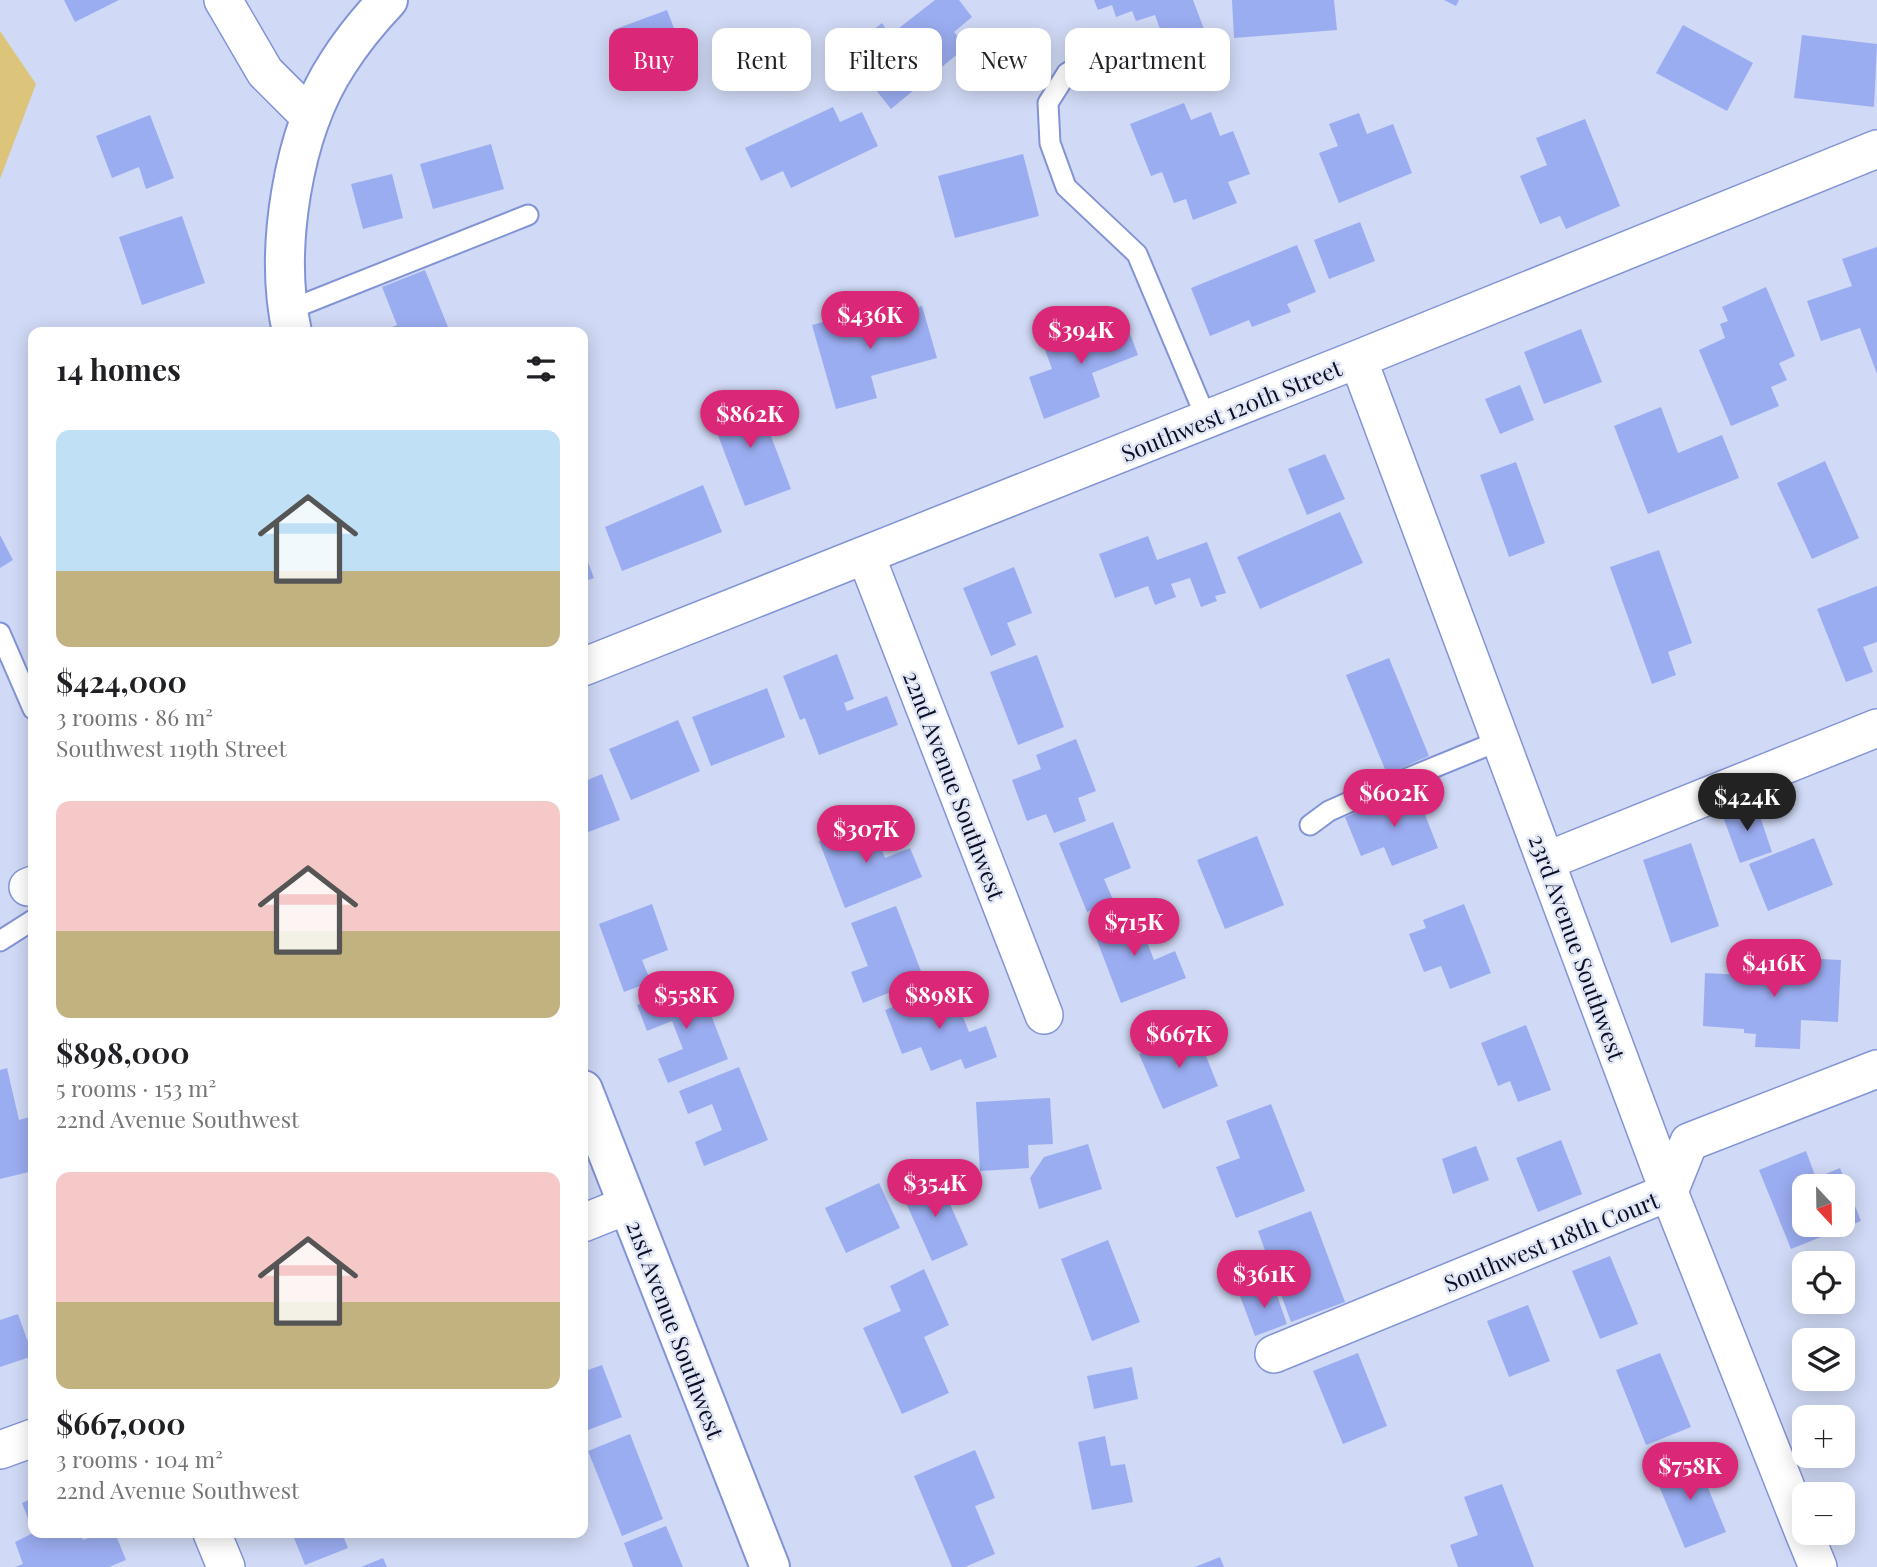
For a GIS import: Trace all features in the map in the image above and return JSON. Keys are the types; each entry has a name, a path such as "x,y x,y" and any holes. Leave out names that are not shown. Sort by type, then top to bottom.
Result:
{"street":[{"path":"223,0 265,72 311,118"},
{"path":"291,321 285,277 285,236 298,160 311,118 337,63 388,0"},
{"name":"Southwest 120th Street","path":"588,665 1207,420 1877,149"},
{"name":"23rd Avenue Southwest","path":"1358,359 1669,1192 1792,1503"},
{"name":"22nd Avenue Southwest","path":"866,556 1044,1015"},
{"path":"1546,861 1877,728"},
{"name":"Southwest 118th Court","path":"1274,1354 1669,1192 1689,1142 1877,1069"},
{"name":"21st Avenue Southwest","path":"588,1103 770,1567"},
{"path":"588,1221 628,1205"},
{"path":"0,1450 28,1440"},
{"path":"214,1538 226,1567"},
{"name":"23rd Avenue Southwest","path":"1809,1545 1818,1567"}],"lane":[{"path":"1065,77 1048,103 1050,143 1066,187 1137,254 1207,420"},
{"path":"291,321 528,215"},
{"path":"0,634 28,698"},
{"path":"1310,825 1329,811 1501,740"},
{"path":"0,941 28,901"}],"shaded area":[{"path":"0,31 36,84 0,179"}],"building":[{"path":"64,0 119,0 75,22"},
{"path":"935,0 959,0 972,17 956,28 956,55 942,67 942,28 899,28"},
{"path":"1094,0 1193,0 1204,28 1160,28 1155,15 1136,21 1132,11 1116,17 1112,5 1098,10"},
{"path":"1232,0 1334,0 1337,30 1234,38"},
{"path":"1444,0 1459,0 1456,6"},
{"path":"667,10 674,28 618,28"},
{"path":"1683,25 1753,63 1727,111 1656,73"},
{"path":"1802,35 1877,44 1874,107 1794,98"},
{"path":"877,91 913,91 891,109"},
{"path":"1184,103 1191,120 1211,112 1220,136 1233,131 1250,174 1228,182 1237,203 1193,220 1186,199 1174,203 1162,172 1151,176 1130,124"},
{"path":"833,107 840,122 862,112 878,146 791,188 783,171 761,181 745,148"},
{"path":"1359,113 1367,134 1393,124 1412,173 1339,203 1319,153 1338,146 1329,124"},
{"path":"150,115 174,178 146,189 139,167 112,178 96,136"},
{"path":"1585,119 1620,206 1566,229 1560,216 1540,224 1520,176 1547,165 1536,138"},
{"path":"491,144 504,189 433,209 420,164"},
{"path":"1023,154 1039,216 955,238 938,176"},
{"path":"392,174 403,218 363,229 351,184"},
{"path":"182,216 205,283 142,305 119,237"},
{"path":"1360,222 1375,261 1329,279 1314,240"},
{"path":"1297,245 1316,292 1287,304 1291,312 1252,327 1249,320 1210,336 1191,288"},
{"path":"1877,247 1877,374 1860,328 1821,341 1807,301 1852,286 1842,259"},
{"path":"425,270 448,327 392,327 397,325 382,287"},
{"path":"1766,287 1795,356 1779,363 1787,380 1771,387 1779,406 1731,426 1699,350 1725,338 1720,324 1728,321 1722,307"},
{"path":"922,306 937,358 871,376 877,398 836,409 812,325 859,312 863,323"},
{"path":"1123,315 1138,355 1092,373 1100,397 1044,419 1029,377 1052,369 1044,347"},
{"path":"1581,329 1602,382 1544,404 1524,352"},
{"path":"1520,385 1534,420 1500,434 1485,399"},
{"path":"755,394 791,489 745,506 709,412"},
{"path":"1661,407 1678,453 1722,435 1739,478 1648,514 1614,426"},
{"path":"1325,454 1345,499 1307,515 1288,469"},
{"path":"1825,461 1859,538 1812,559 1777,483"},
{"path":"1516,462 1545,543 1509,557 1480,475"},
{"path":"703,485 722,532 622,571 605,527"},
{"path":"1340,512 1363,563 1260,609 1237,557"},
{"path":"0,535 13,560 0,568"},
{"path":"1148,536 1157,560 1207,542 1226,593 1215,596 1217,601 1201,607 1190,578 1171,584 1176,597 1155,605 1148,586 1115,598 1099,554"},
{"path":"1659,550 1692,643 1668,652 1676,675 1652,684 1610,567"},
{"path":"588,562 594,578 588,580"},
{"path":"1014,567 1032,613 1007,623 1016,645 991,656 963,588"},
{"path":"1877,586 1877,642 1863,647 1873,672 1846,682 1817,609"},
{"path":"837,654 854,699 844,703 847,711 887,696 898,725 819,755 805,718 800,720 783,676"},
{"path":"1037,655 1064,727 1018,745 990,672"},
{"path":"1389,658 1429,756 1387,774 1346,675"},
{"path":"767,688 785,737 711,766 692,717"},
{"path":"678,720 700,771 631,800 609,749"},
{"path":"1076,739 1096,791 1078,798 1086,821 1054,833 1046,814 1027,821 1012,780 1041,769 1036,755"},
{"path":"602,774 620,820 588,832 588,780"},
{"path":"1415,789 1438,848 1392,866 1384,847 1361,856 1345,817"},
{"path":"1755,802 1772,852 1740,863 1722,814"},
{"path":"871,821 885,858 910,848 922,877 845,908 819,841"},
{"path":"1113,822 1131,868 1104,879 1114,902 1087,912 1059,843"},
{"path":"1257,836 1284,905 1225,929 1197,860"},
{"path":"1814,838 1833,885 1768,911 1749,864"},
{"path":"1691,843 1719,926 1671,943 1643,860"},
{"path":"652,904 668,950 642,960 651,982 624,992 599,924"},
{"path":"1464,904 1491,973 1450,989 1441,966 1424,972 1409,934 1426,928 1423,920"},
{"path":"896,906 924,979 863,1003 851,972 868,966 851,923"},
{"path":"1134,908 1154,960 1175,951 1186,978 1121,1003 1091,925"},
{"path":"1760,956 1841,960 1838,1022 1801,1020 1800,1049 1755,1047 1756,1034 1744,1033 1744,1029 1703,1026 1705,973 1744,975 1745,966 1759,966"},
{"path":"698,981 728,1059 668,1083 658,1059 683,1049 672,1021 647,1031 637,1005"},
{"path":"950,984 969,1032 986,1026 997,1057 965,1069 961,1059 931,1071 921,1047 902,1054 885,1010"},
{"path":"1526,1025 1551,1090 1518,1102 1510,1081 1498,1086 1481,1043"},
{"path":"1196,1031 1218,1086 1163,1109 1139,1054"},
{"path":"739,1067 768,1140 704,1166 695,1142 722,1130 712,1104 688,1114 679,1091"},
{"path":"7,1068 19,1120 28,1117 28,1172 0,1179 0,1070"},
{"path":"1050,1098 1053,1144 1028,1145 1029,1168 980,1171 976,1102"},
{"path":"1271,1104 1305,1191 1236,1218 1216,1167 1240,1158 1226,1121"},
{"path":"1561,1140 1582,1194 1538,1212 1516,1158"},
{"path":"1088,1144 1102,1189 1039,1209 1030,1178 1044,1157"},
{"path":"1476,1146 1489,1180 1453,1194 1442,1159"},
{"path":"1806,1151 1815,1174 1792,1174 1792,1237 1821,1237 1791,1249 1759,1170"},
{"path":"1840,1168 1842,1174 1826,1174"},
{"path":"938,1177 968,1245 932,1261 902,1194"},
{"path":"879,1183 900,1228 846,1253 825,1208"},
{"path":"1855,1206 1861,1221 1855,1223"},
{"path":"1311,1211 1345,1302 1291,1322 1258,1231"},
{"path":"1108,1240 1140,1322 1092,1341 1061,1259"},
{"path":"1610,1256 1638,1324 1600,1339 1572,1271"},
{"path":"924,1269 949,1325 924,1337 949,1393 902,1414 863,1328 901,1311 890,1286"},
{"path":"1273,1284 1287,1324 1255,1336 1240,1296"},
{"path":"1528,1305 1550,1361 1509,1377 1487,1321"},
{"path":"18,1314 28,1342 28,1358 0,1367 0,1320"},
{"path":"1358,1353 1387,1426 1343,1444 1313,1371"},
{"path":"1660,1353 1691,1427 1646,1445 1616,1370"},
{"path":"602,1365 622,1417 588,1430 588,1370"},
{"path":"1132,1367 1138,1399 1094,1409 1087,1376"},
{"path":"630,1434 663,1519 622,1536 588,1451"},
{"path":"1105,1436 1111,1466 1125,1464 1133,1502 1092,1510 1078,1442"},
{"path":"975,1450 995,1498 975,1506 995,1554 965,1567 952,1567 914,1476"},
{"path":"1695,1456 1726,1532 1685,1548 1654,1474"},
{"path":"1502,1484 1534,1567 1458,1567 1450,1545 1478,1535 1464,1497"},
{"path":"28,1500 28,1519 22,1503"},
{"path":"666,1526 683,1567 633,1567 624,1543"},
{"path":"28,1536 28,1538 83,1540 117,1538 126,1560 109,1567 15,1567 23,1564 15,1542"},
{"path":"294,1538 344,1538 348,1548 305,1565"},
{"path":"1220,1557 1224,1567 1195,1567"},
{"path":"383,1558 387,1567 361,1567"}]}
